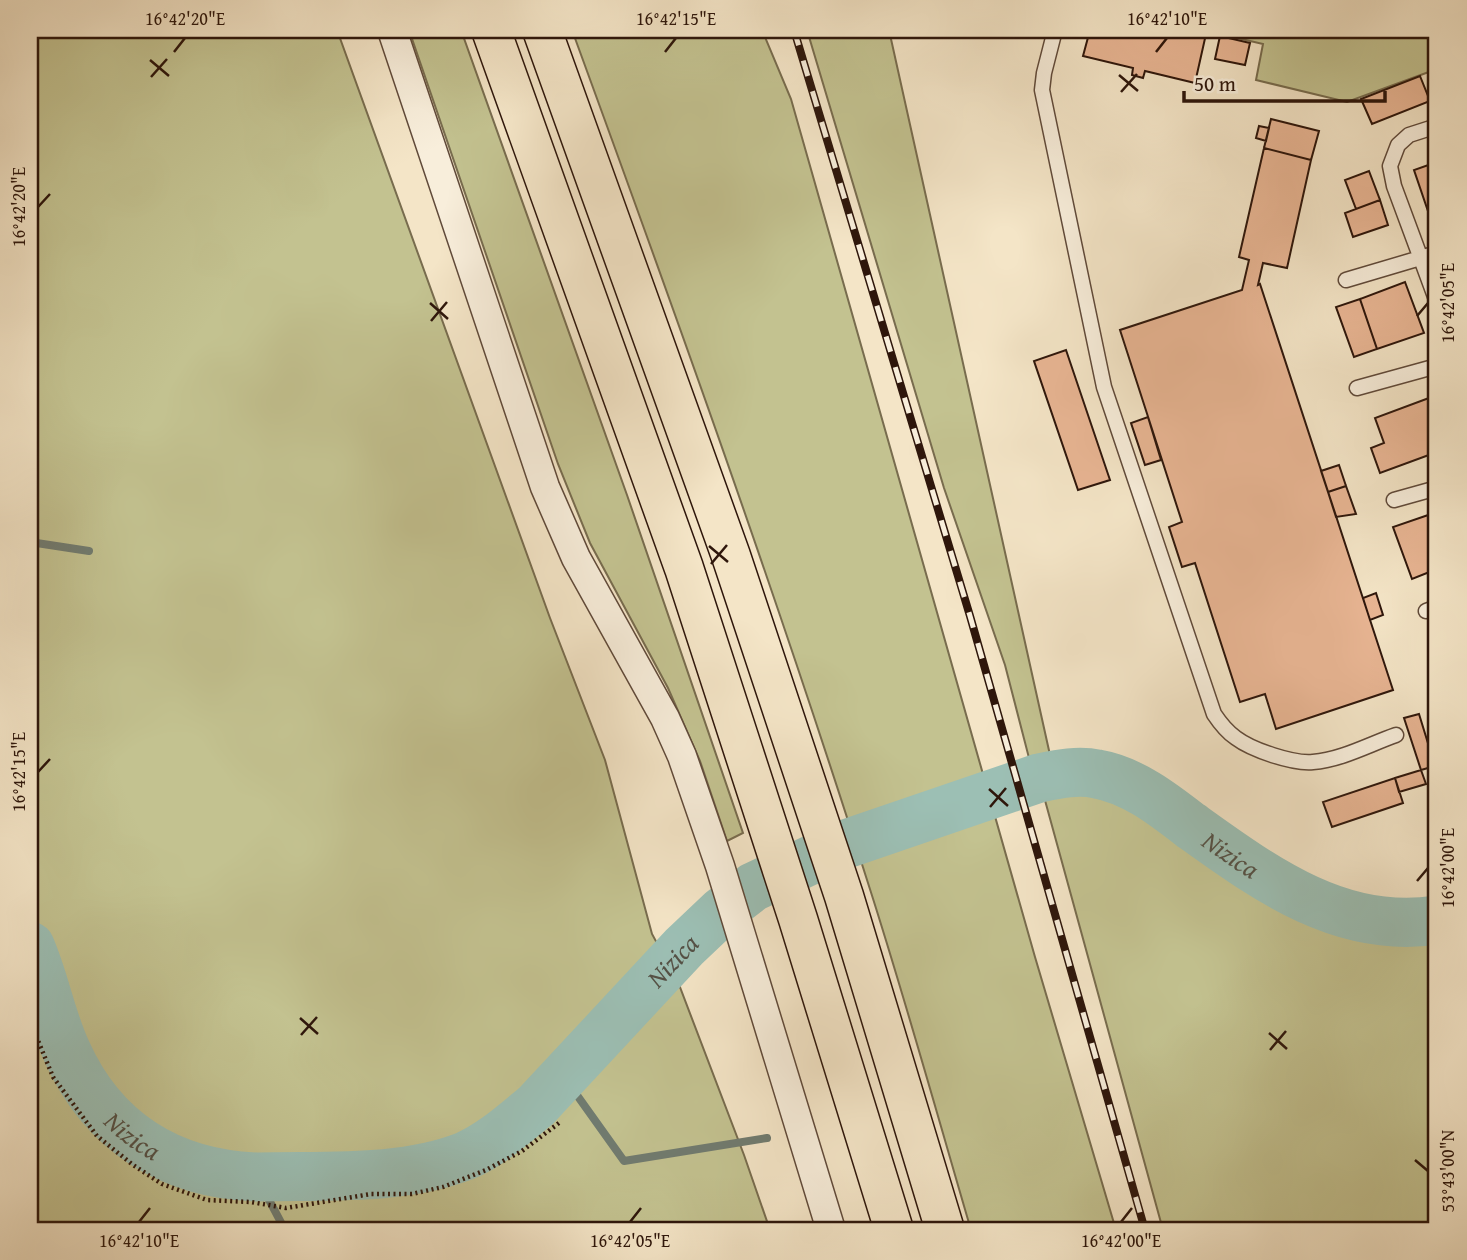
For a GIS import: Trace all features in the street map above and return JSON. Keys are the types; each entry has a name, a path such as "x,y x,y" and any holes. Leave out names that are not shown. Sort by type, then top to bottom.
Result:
{"highway":[{"path":"491,30 680,555 798,919 894,1230"},
{"path":"542,30 731,556 844,895 945,1230"}],"street":[{"path":"391,30 545,487 576,558 665,718 687,769 745,946 831,1230"}],"lane":[{"path":"1055,30 1042,90 1093,343 1104,387 1214,714 1235,738 1249,746 1296,761 1327,760 1396,735"},
{"path":"1437,126 1409,135 1398,145 1390,166 1394,186 1437,302"},
{"path":"1346,280 1437,253"},
{"path":"1357,388 1437,366"},
{"path":"1394,500 1437,488"}],"path":[{"path":"30,1021 53,1077 97,1136 162,1184 207,1200 251,1202 286,1208 371,1194 412,1194 443,1187 486,1170 522,1151 559,1123"}],"shaded area":[{"path":"30,30 337,30 550,618 605,760 652,934 678,982 770,1230 30,1230"},
{"path":"409,30 461,30 627,495 743,833 727,841 700,761 668,688 590,543 558,464"},
{"path":"572,30 762,30 791,99 1035,957 1116,1230 971,1230 882,926 798,668 687,348"},
{"path":"807,30 889,30 1050,755 1029,758 1005,665 944,488"},
{"path":"1203,30 1437,30 1437,69 1347,102 1256,80 1263,44"},
{"path":"1070,788 1095,790 1122,799 1231,874 1269,898 1308,917 1349,931 1392,938 1437,936 1437,1230 1163,1230 1043,793"}],"building":[{"path":"1090,30 1189,30 1206,34 1195,83 1145,71 1143,78 1132,75 1133,68 1083,56"},
{"path":"1220,36 1250,43 1245,65 1215,59"},
{"path":"1420,76 1430,101 1372,124 1361,99"},
{"path":"1271,119 1319,131 1311,160 1264,148"},
{"path":"1259,126 1269,128 1266,141 1256,138"},
{"path":"1264,148 1311,160 1287,268 1263,263 1258,285 1260,284 1393,690 1276,729 1265,694 1240,702 1195,563 1182,567 1169,527 1182,522 1120,330 1242,290 1249,260 1239,257"},
{"path":"1437,162 1437,218 1431,220 1414,170"},
{"path":"1369,171 1380,200 1356,209 1345,180"},
{"path":"1380,200 1388,225 1353,237 1345,213"},
{"path":"1405,282 1424,333 1377,349 1360,299"},
{"path":"1360,299 1377,349 1354,357 1336,307"},
{"path":"1066,350 1110,480 1078,490 1034,361"},
{"path":"1437,395 1437,452 1380,473 1371,448 1384,443 1375,418"},
{"path":"1148,417 1161,460 1145,465 1131,423"},
{"path":"1339,465 1346,486 1328,492 1321,471"},
{"path":"1346,486 1356,514 1336,517 1328,492"},
{"path":"1437,512 1437,569 1412,579 1393,527"},
{"path":"1376,593 1383,615 1370,620 1363,598"},
{"path":"1419,714 1435,766 1421,770 1404,718"},
{"path":"1421,770 1426,784 1399,792 1395,778"},
{"path":"1395,778 1403,803 1332,827 1323,802"}],"waterway":[{"path":"30,542 89,551"},
{"name":"Nizica","path":"30,946 67,1052 82,1080 120,1126 168,1157 225,1174 257,1177 336,1176 415,1170 465,1156 484,1146 536,1106 684,947 722,911 753,887 843,845 1039,778 1083,772 1110,777 1135,787 1275,882 1336,911 1368,919 1402,922 1437,920"},
{"path":"564,1077 624,1161 767,1138"},
{"path":"257,1177 285,1230"}],"railway":[{"path":"794,30 970,616 1145,1230"}]}
